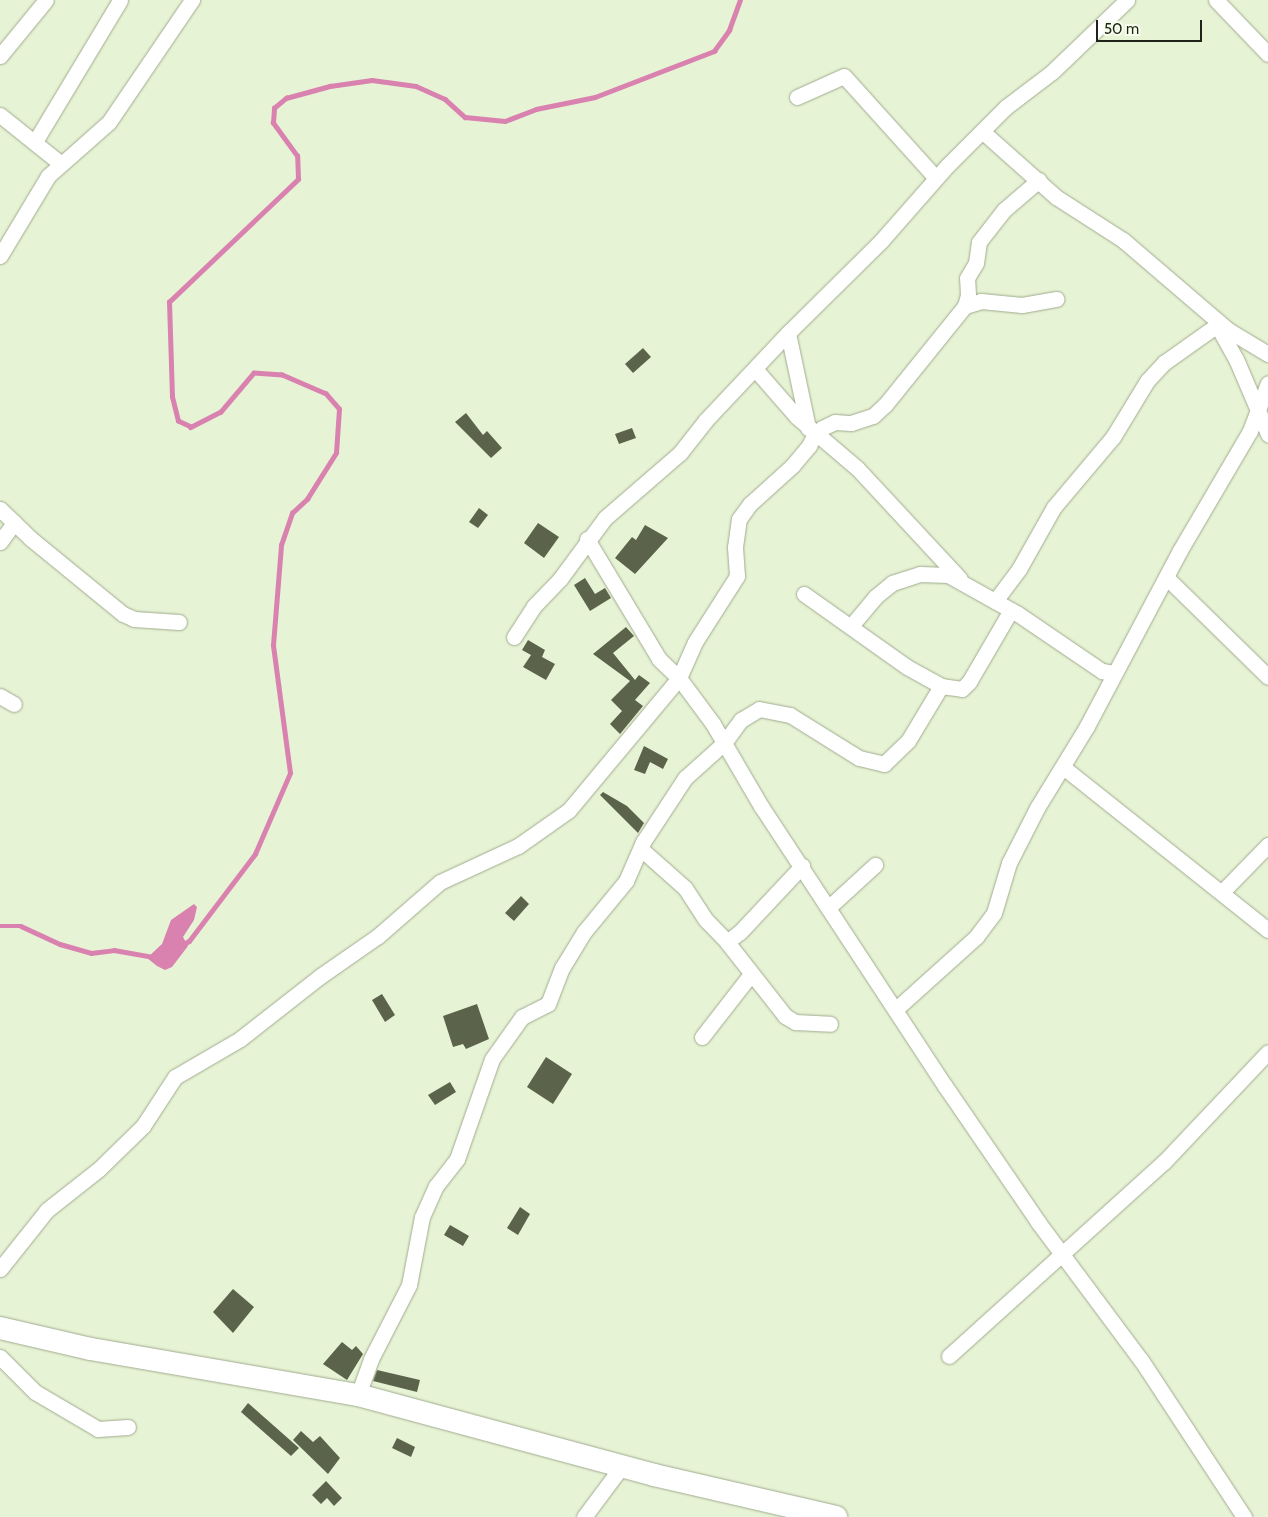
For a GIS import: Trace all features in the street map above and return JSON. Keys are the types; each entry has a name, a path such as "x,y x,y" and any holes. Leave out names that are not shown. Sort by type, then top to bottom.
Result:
{"street":[{"path":"0,56 46,0"},
{"path":"36,140 120,0"},
{"path":"0,256 48,176 60,162 109,122 192,0"},
{"path":"514,637 534,606 577,558 588,539 605,518 680,453 706,420 756,370 788,333 881,241 936,178 984,132 1006,107 1052,72 1127,0"},
{"path":"1216,0 1268,54"},
{"path":"797,97 844,76 936,178"},
{"path":"0,115 36,140 60,162"},
{"path":"984,132 1056,197 1123,240 1218,324 1242,341 1268,354"},
{"path":"813,432 835,422 851,423 872,416 965,306 968,295 966,278 976,263 979,242 1004,210 1039,180"},
{"path":"965,306 981,301 1022,305 1056,299"},
{"path":"1218,324 1268,434"},
{"path":"995,601 1020,569 1054,508 1113,437 1147,381 1165,362 1218,324"},
{"path":"0,1268 47,1210 99,1169 143,1126 175,1077 240,1039 319,977 378,936 440,882 518,846 559,819 679,678 695,642 737,576 735,547 739,518 810,446 813,432 788,333"},
{"path":"756,370 813,432 856,468 960,579 1012,610 1102,671 1114,673"},
{"path":"896,1009 988,923 1000,898 1009,863 1167,578 1240,451 1268,383"},
{"path":"0,509 14,523 123,614 134,619 178,622"},
{"path":"0,542 14,523"},
{"path":"588,539 648,644 659,660 679,678 724,743 828,908 1025,1205 1063,1253 1153,1379 1244,1517"},
{"path":"852,626 875,597 905,576 939,574 960,579"},
{"path":"1167,578 1268,677"},
{"path":"804,594 852,626 906,667 941,686 962,689 966,686 1012,610"},
{"path":"358,1395 371,1359 410,1285 422,1217 436,1186 457,1159 492,1059 522,1017 548,1004 574,948 600,909 626,880 641,849 680,784 701,760 724,743 741,720 759,709 790,715 860,758 884,764 908,741 941,686"},
{"path":"0,696 14,704"},
{"path":"1063,767 1268,930"},
{"path":"1222,892 1268,845"},
{"path":"641,849 685,888 706,920 727,942 789,1021 830,1024"},
{"path":"828,908 875,865"},
{"path":"727,942 740,932 802,866"},
{"path":"702,1037 751,974"},
{"path":"949,1356 1164,1162 1268,1052"},
{"path":"5,1333 358,1395 622,1466 836,1517"},
{"path":"0,1357 35,1392 98,1429 128,1427"},
{"path":"584,1517 622,1466"}],"shaded area":[{"path":"194,904 197,907 194,920 183,937 188,946 172,967 165,970 157,966 147,958 162,944 171,920"}],"building":[{"path":"643,348 651,357 633,373 625,364"},
{"path":"466,413 483,435 487,431 502,448 491,458 455,422"},
{"path":"632,428 636,438 619,444 615,434"},
{"path":"479,508 488,515 478,528 469,522"},
{"path":"538,523 559,537 544,558 524,543"},
{"path":"645,525 668,538 635,574 615,558 632,537 636,540"},
{"path":"585,578 595,594 605,588 611,598 590,611 574,585"},
{"path":"626,627 634,636 613,653 635,680 639,675 650,683 635,700 643,706 620,734 610,724 622,711 611,700 630,681 593,654"},
{"path":"528,640 545,650 542,657 555,664 546,680 523,667 531,655 522,650"},
{"path":"644,746 668,759 663,769 650,762 645,774 634,770"},
{"path":"603,792 627,806 644,823 638,833 600,795"},
{"path":"521,896 529,904 514,921 505,913"},
{"path":"382,994 395,1015 385,1022 372,1000"},
{"path":"477,1004 489,1039 466,1049 463,1044 453,1047 443,1016"},
{"path":"546,1057 572,1074 553,1104 527,1087"},
{"path":"450,1082 456,1092 435,1105 428,1095"},
{"path":"520,1207 530,1214 518,1235 507,1228"},
{"path":"450,1225 469,1236 463,1246 444,1235"},
{"path":"233,1289 254,1307 233,1333 213,1312"},
{"path":"342,1342 352,1350 356,1346 363,1354 347,1380 323,1364"},
{"path":"377,1370 420,1380 417,1392 373,1381"},
{"path":"248,1403 299,1448 291,1456 241,1412"},
{"path":"301,1431 313,1442 320,1436 340,1458 328,1474 293,1440"},
{"path":"397,1438 415,1447 411,1457 392,1448"},
{"path":"326,1481 342,1498 334,1506 327,1498 321,1504 312,1495"}],"waterway":[{"path":"182,945 189,941 255,854 290,773 273,645 281,545 292,513 307,499 336,453 339,409 326,394 282,375 254,373 221,412 191,427 178,421 172,397 169,302 298,179 297,156 273,123 274,108 286,98 330,86 372,80 416,86 445,99 465,117 505,121 536,109 595,97 714,51 729,30 740,0"},
{"path":"0,926 21,926 60,944 91,953 114,950 152,957"}]}
